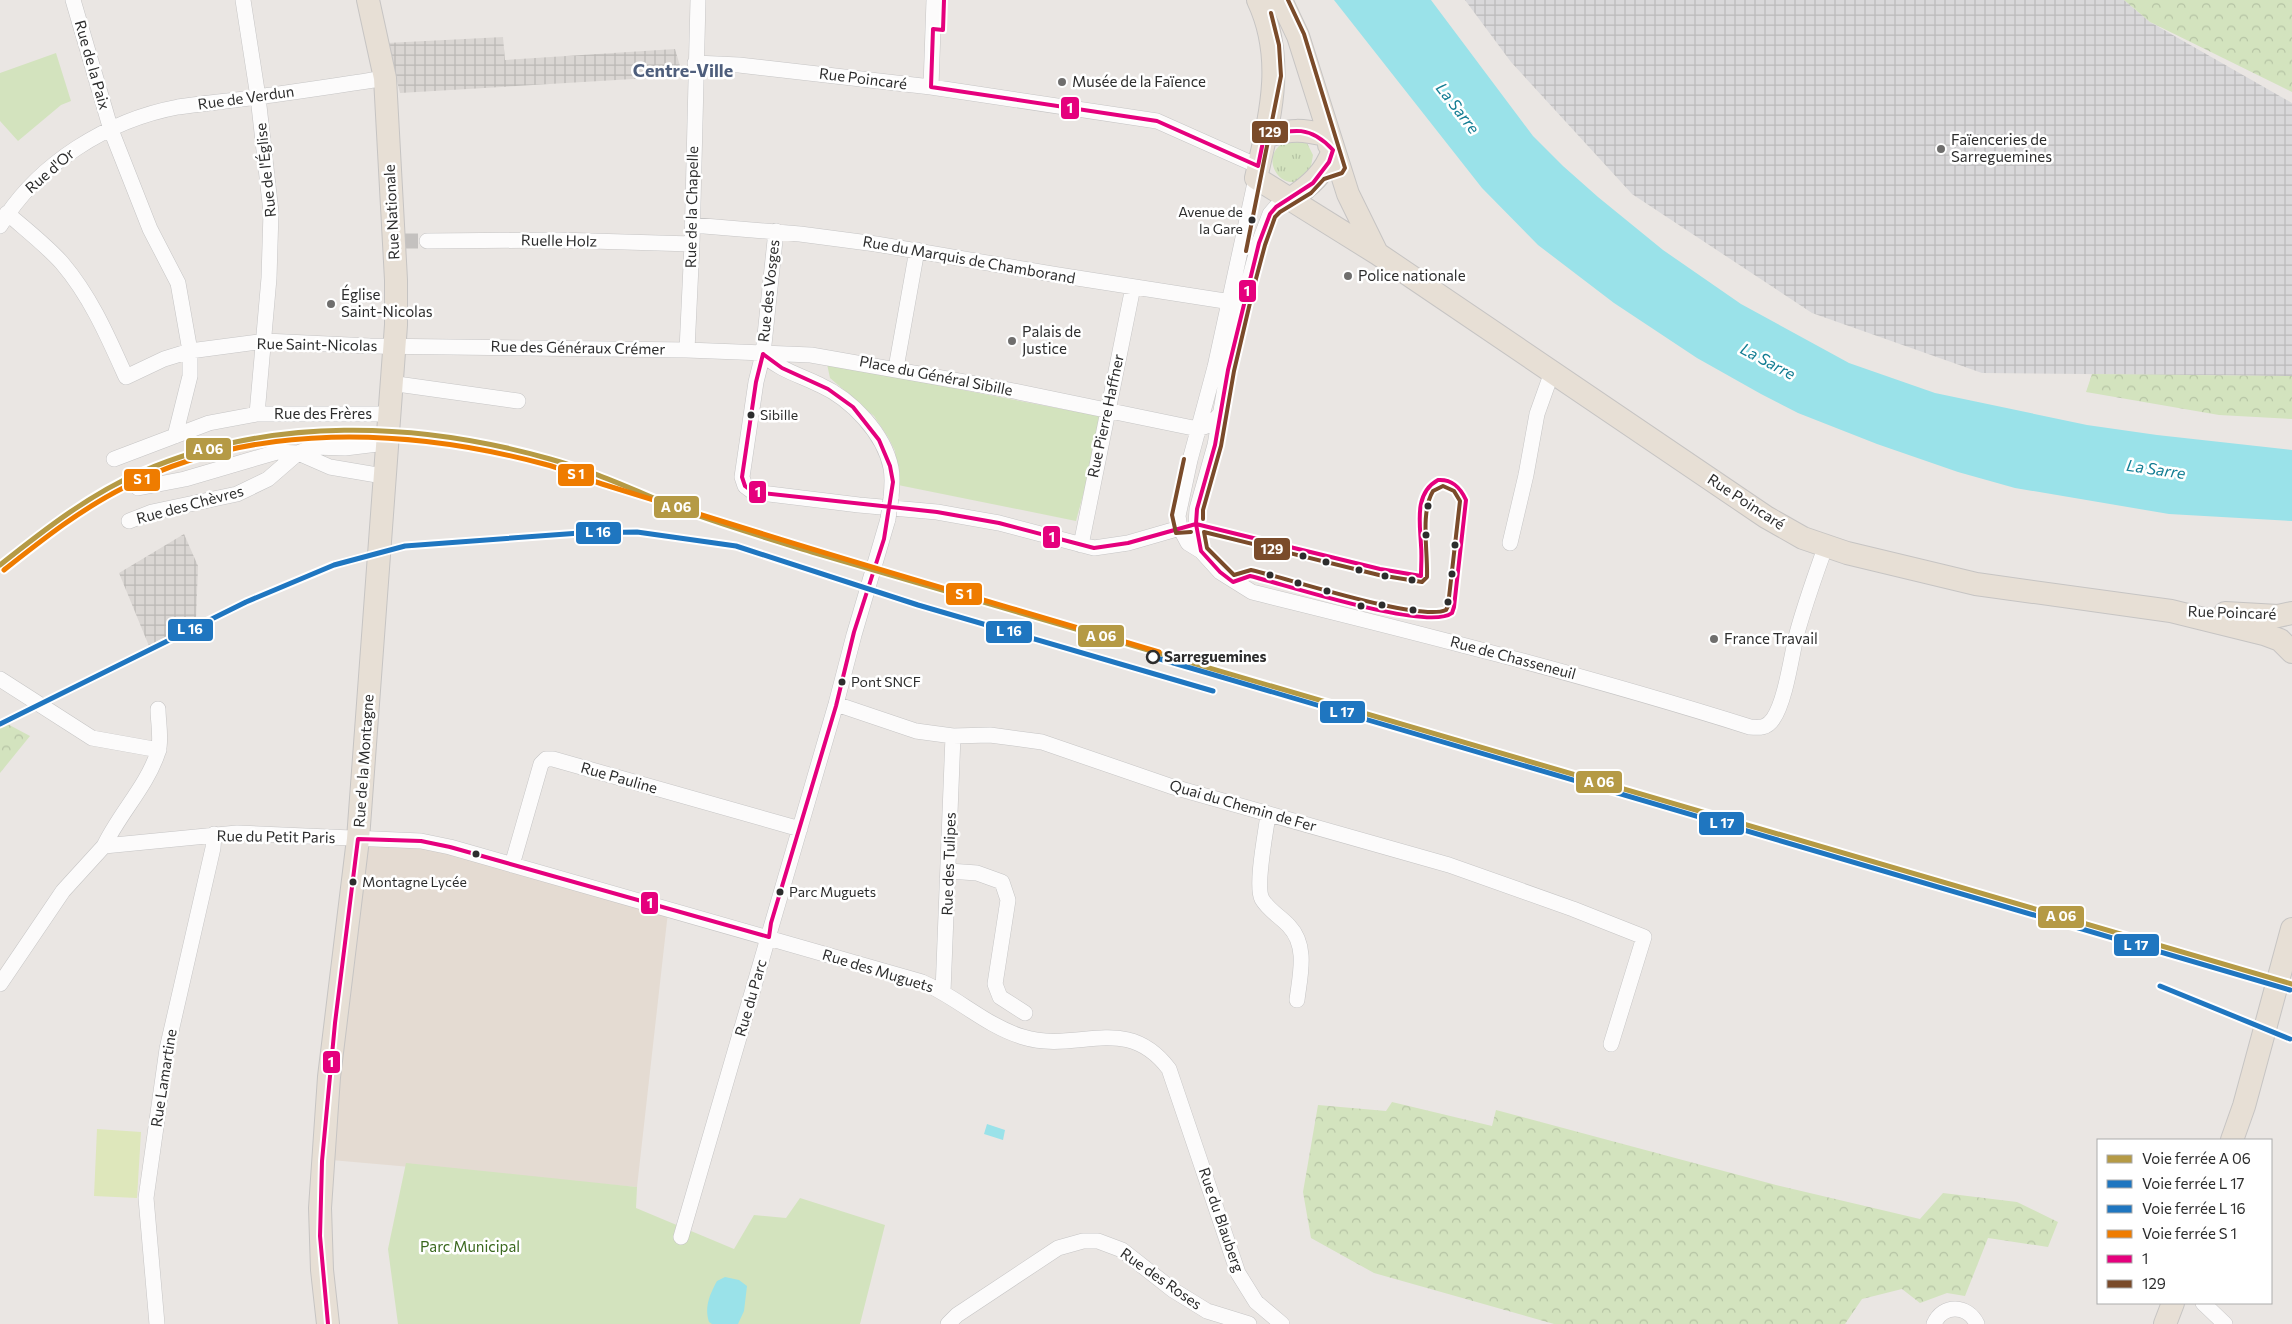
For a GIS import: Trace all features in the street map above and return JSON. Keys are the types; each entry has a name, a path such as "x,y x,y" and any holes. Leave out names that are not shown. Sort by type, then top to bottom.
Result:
{"main road":[{"name":"Rue Nationale","path":"368,0 385,78 398,241 394,346"},
{"path":"1258,0 1270,32 1274,59 1273,92 1264,137 1257,172 1290,199 1307,188 1327,152 1294,130 1264,137"},
{"name":"Rue Poincaré","path":"1281,0 1298,36 1327,152 1378,254"},
{"name":"Rue Poincaré","path":"1290,199 1378,254 1766,517 1803,538 1847,553 1976,584 2171,611 2278,616 2292,614"},
{"name":"Rue de la Montagne","path":"328,1324 322,1262 320,1208 329,1077 358,839 383,476 394,346"},
{"name":"Rue Poincaré","path":"2171,611 2264,634 2280,640 2292,652"},
{"path":"2232,1139 2244,1106 2292,929"},
{"path":"2165,1324 2173,1304"}],"street":[{"name":"Rue de la Paix","path":"73,0 111,130 150,229 178,283 190,351 190,376 174,436"},
{"name":"Rue de l'Église","path":"243,0 258,97 271,212 270,278 265,341"},
{"name":"Rue de la Chapelle","path":"687,350 692,244 698,0"},
{"path":"931,87 934,0"},
{"name":"Rue Poincaré","path":"695,63 739,64 931,87 1156,120 1257,172"},
{"name":"Rue de Verdun","path":"111,130 140,117 178,108 385,78"},
{"name":"Rue d'Or","path":"4,219 47,170 76,148 111,130"},
{"path":"1180,528 1180,510 1198,429 1215,367 1257,172"},
{"path":"1201,551 1196,524 1196,509 1215,445 1219,415 1259,243 1270,214 1276,207 1290,199"},
{"name":"Rue Saint-Nicolas","path":"4,219 61,262 98,315 126,377 164,359 190,351 265,341 394,346"},
{"name":"Rue du Marquis de Chamborand","path":"692,225 776,232 917,250 1244,304"},
{"name":"Rue des Vosges","path":"776,232 762,354 742,477 745,486 753,492 937,512 990,522 1094,548 1111,547 1163,535 1180,528"},
{"name":"Ruelle Holz","path":"427,240 558,240 692,244"},
{"path":"896,368 917,250"},
{"name":"Rue Pierre Haffner","path":"1081,545 1132,287"},
{"name":"Rue des Frères","path":"257,414 265,341"},
{"name":"Rue des Généraux Crémer","path":"394,346 687,350 762,354"},
{"name":"Place du Général Sibille","path":"762,354 831,356 1198,429"},
{"name":"Rue du Parc","path":"681,1238 770,937 772,923 836,704 854,634 883,539 893,481 891,466 879,440 860,415 833,392 782,369 762,354"},
{"path":"1510,543 1526,475 1537,414 1552,372"},
{"path":"390,383 518,401"},
{"name":"Rue des Frères","path":"114,460 209,423 257,414 387,429"},
{"path":"1198,429 1210,425 1219,415"},
{"name":"Rue des Chèvres","path":"129,521 152,512 237,494 268,479 298,453 313,447 345,448 387,429"},
{"name":"Rue des Chèvres","path":"138,488 184,479 277,452 298,453 330,467 383,476"},
{"name":"Rue de Chasseneuil","path":"1180,528 1188,543 1201,551 1220,572 1242,588 1255,593 1469,646 1750,727 1760,728 1769,725 1780,703 1798,630 1826,545"},
{"path":"0,679 92,738 159,750"},
{"name":"Quai du Chemin de Fer","path":"836,704 916,731 953,736 990,735 1042,742 1170,786 1449,865 1573,909 1644,937 1611,1044"},
{"path":"0,984 63,891 104,846 112,828 148,775 159,750 158,709"},
{"name":"Rue des Tulipes","path":"944,992 953,736"},
{"name":"Rue Pauline","path":"512,865 541,764 546,759 553,759 800,829"},
{"path":"1268,815 1260,884 1261,898 1300,939 1301,964 1297,1000"},
{"name":"Rue du Petit Paris","path":"104,846 238,833 422,841 512,865"},
{"name":"Rue Lamartine","path":"157,1324 146,1198 167,1048 213,848 214,834"},
{"name":"Rue des Muguets","path":"512,865 770,937 828,956 922,982 944,992 990,1022 1024,1038 1051,1042 1112,1038 1140,1043 1152,1050 1169,1069 1190,1131"},
{"path":"949,871 976,874 1002,882 1008,900 995,984 1000,997 1025,1013"},
{"name":"Rue du Blauberg","path":"1190,1131 1238,1273 1256,1302 1272,1322"},
{"name":"Rue des Roses","path":"948,1324 957,1315 1058,1248 1083,1241 1098,1241 1122,1250 1174,1290 1207,1312 1249,1324"},
{"path":"2204,1304 2225,1324"},
{"path":"1934,1324 1940,1315 1953,1309 1968,1312 1977,1324"}],"shaded area":[{"name":"Faïenceries de Sarreguemines","path":"1465,0 2124,0 2150,22 2292,103 2292,376 1982,373 1812,313 1632,194 1511,62"},
{"path":"503,37 505,60 675,49 683,76 400,93 387,43"},
{"path":"184,534 198,566 196,620 149,646 119,573"},
{"path":"365,845 422,847 668,912 637,1187 331,1160"}],"green space":[{"path":"2124,0 2292,0 2292,92 2150,22"},
{"path":"56,53 71,101 61,105 18,141 0,121 0,73"},
{"path":"1288,140 1307,143 1313,155 1310,172 1302,179 1290,182 1278,175 1272,161 1279,146"},
{"path":"827,364 1104,417 1076,521 898,485 895,451 888,437 874,416 830,378"},
{"path":"2092,374 2292,376 2292,419 2219,415 2086,392"},
{"path":"0,720 30,736 0,773"},
{"path":"1392,1102 1492,1126 1496,1110 1776,1185 1920,1219 1943,1193 2017,1202 2058,1222 2048,1247 1988,1238 1965,1296 1947,1293 1920,1303 1902,1289 1862,1299 1845,1324 1554,1324 1374,1273 1311,1238 1303,1192 1318,1105 1386,1111"},
{"path":"97,1129 141,1132 137,1198 94,1196"},
{"name":"Parc Municipal","path":"406,1163 637,1187 636,1208 734,1249 754,1215 786,1218 800,1198 885,1225 860,1324 398,1324 388,1249"}],"water":[{"name":"La Sarre","path":"1334,0 1431,0 1533,136 1598,197 1663,250 1741,304 1849,363 1935,393 2087,425 2292,450 2292,521 2169,514 2015,488 1958,472 1877,444 1798,413 1761,394 1697,358 1614,303 1538,245 1482,188"},
{"path":"987,1124 1005,1130 1003,1140 984,1134"},
{"path":"725,1277 739,1280 747,1286 744,1311 738,1324 712,1324 709,1322 707,1311 709,1301 717,1281"}],"tunnel":[{"path":"403,241 427,241"}],"transit line":[{"name":"1","path":"944,0 943,30 933,29 931,87 1157,121 1258,166 1264,137 1284,132 1301,131 1309,133 1317,136 1333,150 1329,162 1313,183 1276,207 1270,214 1259,243 1228,370 1215,445 1197,509 1196,524"},
{"name":"129","path":"1203,519 1203,510 1221,446 1234,371 1253,290 1275,217 1311,193 1324,179 1342,173 1345,168 1304,34 1288,0"},
{"name":"129","path":"1246,251 1281,76 1279,45 1271,13"},
{"name":"1","path":"763,354 756,382 742,477 745,486 753,492 937,512 999,523 1094,548 1128,543 1196,524"},
{"name":"1","path":"328,1324 320,1236 322,1161 335,1023 358,839 421,841 450,847 769,937 771,923 836,706 854,632 884,539 893,482 890,466 879,440 853,407 828,389 782,368 763,354"},
{"path":"0,565 68,514 122,481 190,454 241,441 292,433 344,430 448,437 500,446 568,464 688,512 812,552 2292,984"},
{"path":"4,570 47,536 93,505 125,487 174,466 225,451 278,441 332,437 385,438 439,443 492,452 551,466 602,484 810,548 1159,652"},
{"name":"129","path":"1184,459 1172,515 1176,533 1191,532"},
{"name":"1","path":"1438,480 1451,482 1461,491 1466,500 1452,613 1438,617 1387,612 1250,576 1233,582 1220,572 1201,551 1196,524 1380,569 1421,576 1420,509 1425,493 1438,480"},
{"name":"129","path":"1443,486 1454,491 1460,501 1446,610 1431,612 1382,605 1251,570 1234,575 1207,548 1204,532 1379,575 1422,582 1427,577 1426,521 1429,500 1433,491 1443,486"},
{"path":"0,724 246,602 334,565 405,546 580,533 637,532 736,546 918,605 1213,691"},
{"path":"1153,657 2290,990"},
{"path":"2160,986 2290,1039"}],"place":[{"name":"Musée de la Faïence","path":"1062,82"},
{"name":"Faïenceries de Sarreguemines","path":"1941,149"},
{"name":"Avenue de la Gare","path":"1252,220"},
{"name":"Police nationale","path":"1348,276"},
{"name":"Église Saint-Nicolas","path":"331,304"},
{"name":"Palais de Justice","path":"1012,341"},
{"name":"Sibille","path":"751,415"},
{"name":"France Travail","path":"1714,639"},
{"name":"Sarreguemines","path":"1153,657"},
{"name":"Pont SNCF","path":"842,682"},
{"name":"Montagne Lycée","path":"353,882"},
{"name":"Parc Muguets","path":"780,892"}],"district":[{"name":"Centre-Ville","path":"683,71"}]}
